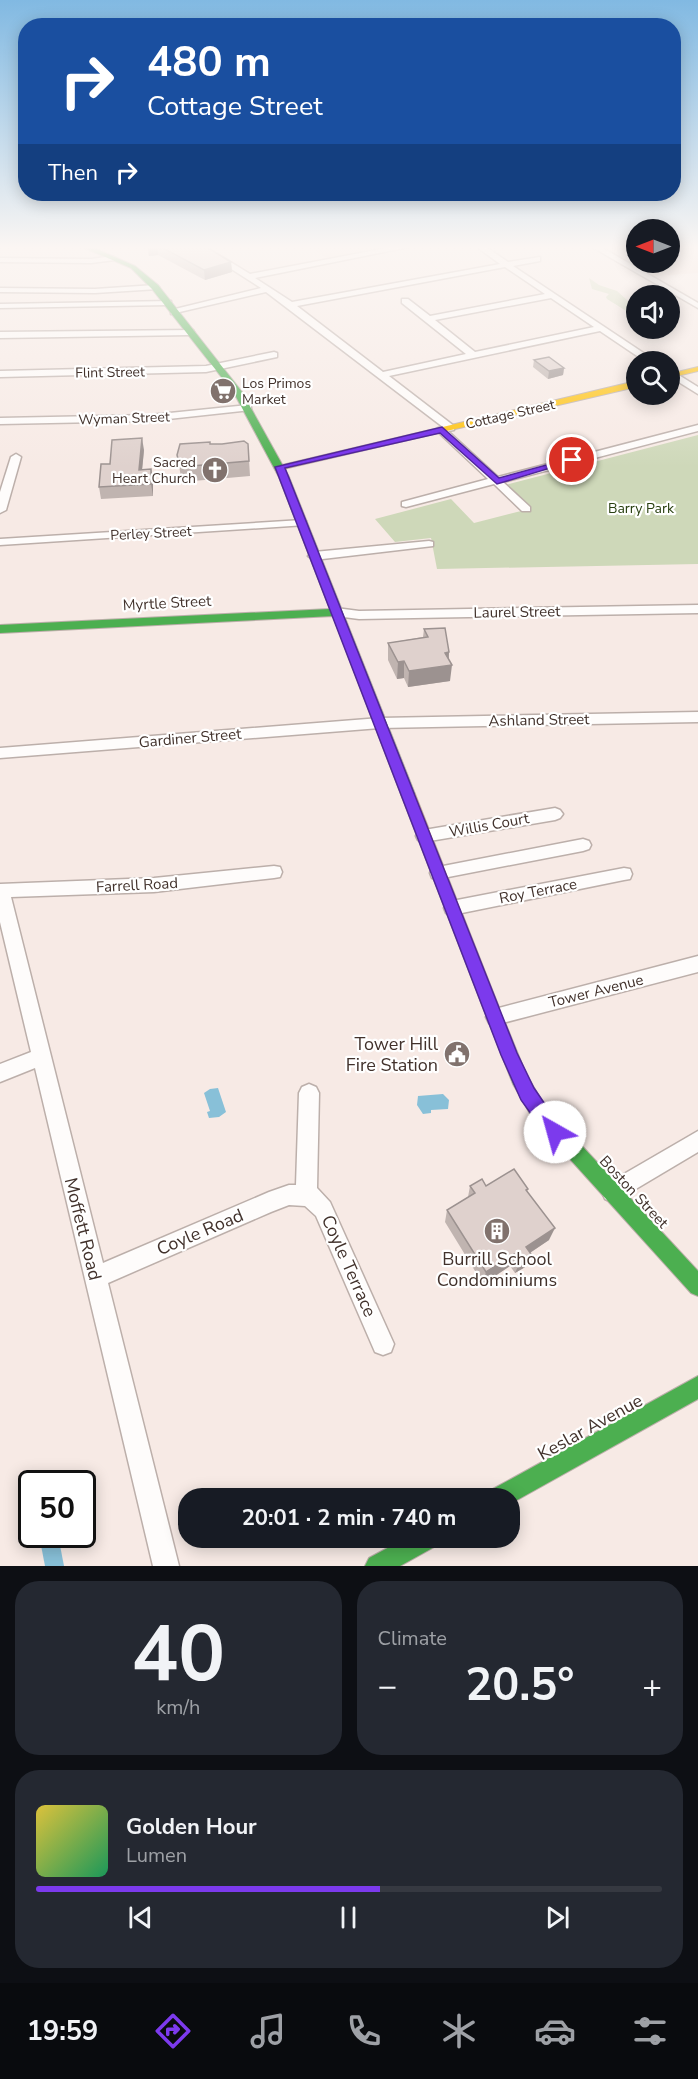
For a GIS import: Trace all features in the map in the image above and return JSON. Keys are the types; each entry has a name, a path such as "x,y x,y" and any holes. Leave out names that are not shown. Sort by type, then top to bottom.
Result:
{"main road":[{"name":"Boston Street","path":"181,320 248,408 279,467 519,1078 538,1111 698,1286"},
{"path":"680,372 698,369"},
{"name":"Cottage Street","path":"279,467 626,386"},
{"name":"Myrtle Street","path":"0,629 336,612"},
{"name":"Keslar Avenue","path":"517,1488 698,1387"},
{"path":"377,1566 410,1548"}],"street":[{"path":"310,320 446,429 526,509"},
{"path":"429,320 473,355"},
{"path":"589,320 636,351"},
{"path":"381,375 601,328"},
{"path":"0,335 190,332"},
{"name":"Flint Street","path":"0,374 219,368 274,355"},
{"path":"680,380 698,391"},
{"name":"Wyman Street","path":"0,422 150,418 248,408"},
{"path":"406,504 698,428"},
{"path":"0,510 3,492 16,457"},
{"name":"Perley Street","path":"0,542 302,523"},
{"path":"314,556 429,544"},
{"name":"Laurel Street","path":"336,612 359,615 698,609"},
{"name":"Ashland Street","path":"380,723 698,717"},
{"name":"Gardiner Street","path":"0,753 380,723"},
{"name":"Willis Court","path":"424,836 555,814"},
{"path":"438,873 583,845"},
{"name":"Farrell Road","path":"1,891 154,885 274,872"},
{"name":"Roy Terrace","path":"452,908 624,874"},
{"name":"Moffett Road","path":"1,891 166,1566"},
{"name":"Tower Avenue","path":"495,1017 698,964"},
{"path":"0,1073 42,1057"},
{"path":"306,1195 309,1093"},
{"path":"612,1192 698,1141"},
{"name":"Coyle Road","path":"95,1277 269,1202 289,1195 306,1195"},
{"name":"Coyle Terrace","path":"306,1195 315,1198 323,1209 383,1344"}],"green space":[{"name":"Barry Park","path":"698,435 698,564 437,569 431,538 395,542 375,519 451,499 474,523 529,509 505,485"}],"water":[{"path":"218,1088 226,1112 219,1117 209,1118 207,1112 210,1111 204,1093"},
{"path":"443,1094 449,1100 448,1109 431,1110 431,1113 423,1114 417,1105 418,1096"},
{"path":"42,1548 61,1548 64,1566 45,1566"}],"building":[{"path":"549,357 564,368 549,371 534,360"},
{"path":"142,438 139,470 151,469 151,484 99,487 101,464 110,464 112,440"},
{"path":"244,441 248,444 249,461 180,467 177,455 180,444 210,442 210,444 222,444"},
{"path":"445,628 449,652 445,653 452,665 409,671 404,661 398,662 388,643 428,637 424,629"},
{"name":"Burrill School Condominiums","path":"514,1169 528,1189 526,1190 555,1228 526,1247 531,1254 520,1262 514,1254 486,1272 447,1210 475,1193 470,1186 482,1179 486,1186"}],"traffic: fast":[{"path":"181,320 238,392 284,477 408,794"},
{"path":"0,629 336,612"},
{"path":"496,1020 519,1078 538,1111 698,1286"},
{"path":"517,1488 698,1387"},
{"path":"377,1566 410,1548"}],"traffic: slow":[{"path":"680,373 698,369"},
{"path":"279,467 626,386"},
{"path":"408,794 496,1020"}],"place":[{"name":"Los Primos Market","path":"223,391"},
{"name":"Sacred Heart Church","path":"215,470"},
{"name":"Tower Hill Fire Station","path":"457,1054"},
{"name":"Burrill School Condominiums","path":"497,1231"}],"route":[{"path":"555,1132 538,1111 519,1078 279,467 442,430 497,481 572,460"}]}
